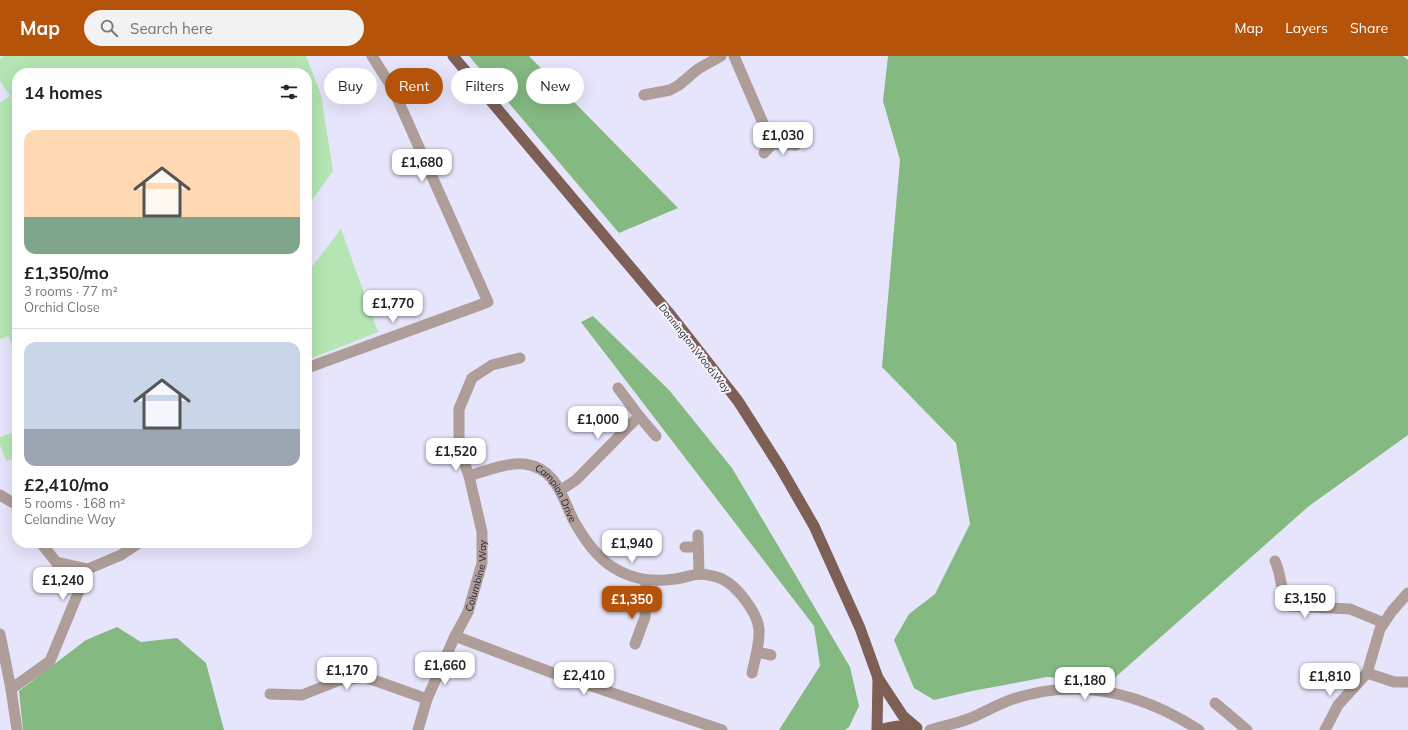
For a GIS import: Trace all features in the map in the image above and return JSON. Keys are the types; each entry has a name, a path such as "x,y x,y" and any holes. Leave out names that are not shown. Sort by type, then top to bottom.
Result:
{"main road":[{"name":"Donnington Wood Way","path":"453,56 669,313 738,402 780,467 814,526 860,628 878,678 903,716 919,729"},
{"name":"Donnington Wood Way","path":"877,730 878,678"},
{"path":"881,730 890,726 903,725 919,729"}],"street":[{"path":"312,366 488,302 393,89 372,56"},
{"path":"644,95 670,90 679,85 698,68 721,56"},
{"path":"734,56 772,144"},
{"path":"772,144 796,145"},
{"path":"764,154 772,144"},
{"name":"Columbine Way","path":"418,730 427,699 455,636 468,612 482,563 482,532 469,476 459,447 459,408 472,378 492,365 520,358"},
{"path":"618,388 656,436"},
{"path":"561,490 581,474 639,416"},
{"name":"Campion Drive","path":"469,476 513,464 525,464 538,468 552,478 561,490 575,522 595,553 613,568 634,578 646,581 675,579 700,574 714,576 724,580 749,605 756,616 759,629 757,652 752,674"},
{"path":"0,495 12,502"},
{"path":"698,535 697,547 700,574"},
{"path":"685,547 697,547"},
{"path":"45,548 56,562 88,569 121,555 132,548"},
{"path":"1275,561 1281,578 1284,596 1290,606 1350,609 1384,623"},
{"path":"11,689 50,661 88,569"},
{"path":"635,644 645,616 646,581"},
{"path":"1324,730 1338,705 1367,674 1380,628 1408,593"},
{"path":"0,634 11,689 16,730"},
{"path":"455,636 553,673 722,730"},
{"path":"757,652 771,655"},
{"path":"1367,674 1394,682 1408,682"},
{"path":"270,694 302,695 340,680 365,678 427,699"},
{"path":"930,730 969,719 1011,699 1064,689 1097,689 1133,697 1166,711 1199,730"},
{"path":"1215,703 1248,730"},
{"path":"962,730 969,719"}],"green space":[{"path":"4,56 306,56 311,68 12,68 12,345 8,336 0,339 0,103 10,96 0,81 0,59"},
{"path":"469,56 529,56 541,68 526,68 526,104 576,104 678,208 619,233 510,104 518,104 518,68 479,68"},
{"path":"888,56 1403,56 1408,60 1408,435 1309,506 1111,681 1047,677 972,691 934,700 914,688 894,640 909,614 935,594 970,524 956,443 882,367 900,160 883,101"},
{"path":"312,72 321,95 333,171 312,200"},
{"path":"341,229 378,332 312,358 312,267"},
{"path":"593,316 669,390 732,468 850,667 859,706 849,727 845,730 779,730 820,666 814,626 581,322"},
{"path":"12,433 12,459 6,461 0,445 0,437"},
{"path":"117,627 141,642 177,638 206,663 224,730 23,730 19,691 86,640"}]}
